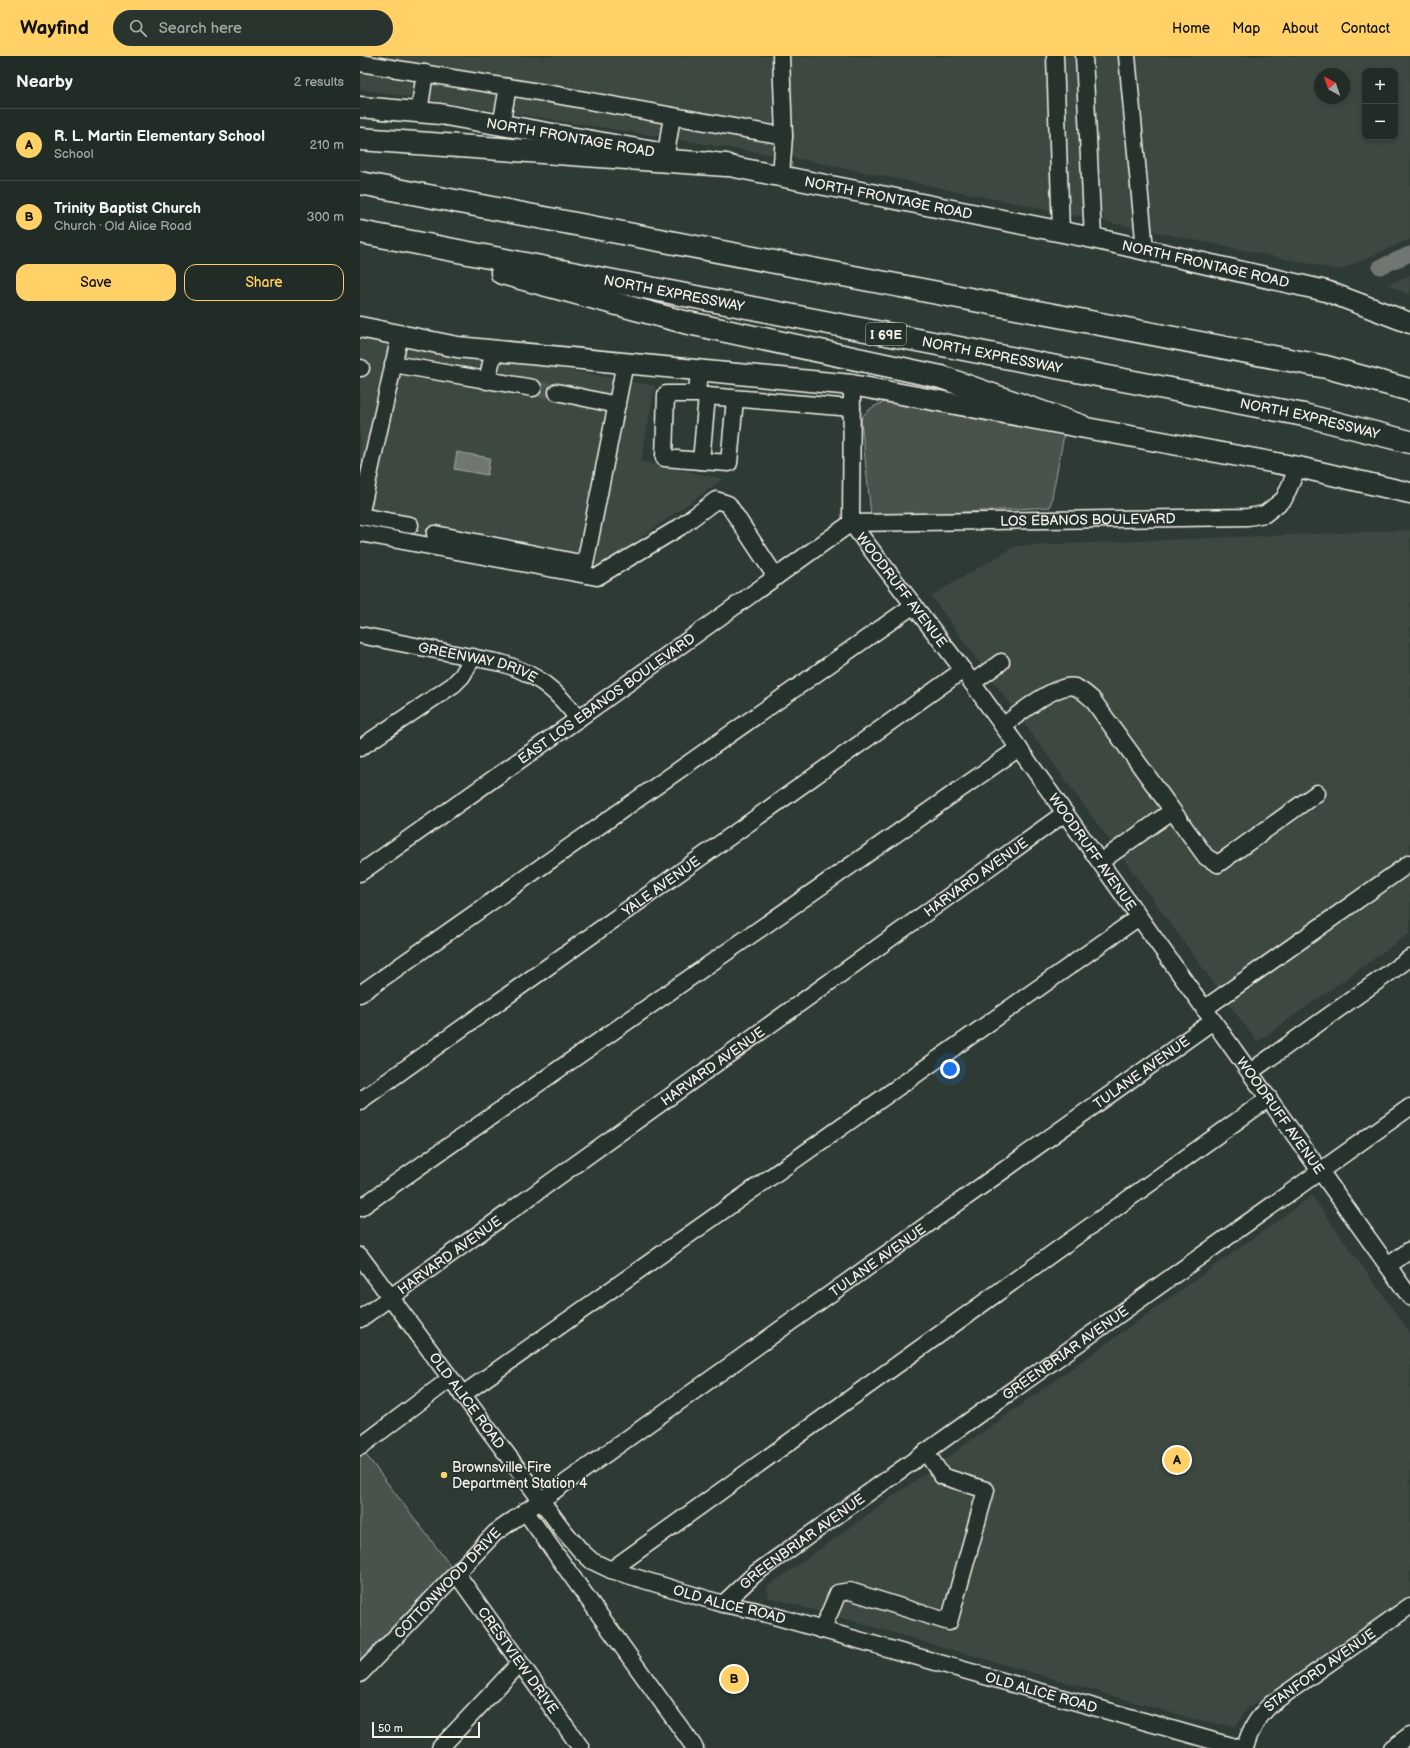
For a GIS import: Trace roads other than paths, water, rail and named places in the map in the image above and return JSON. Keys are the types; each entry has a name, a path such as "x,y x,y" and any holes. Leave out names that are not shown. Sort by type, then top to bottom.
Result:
{"highway":[{"path":"360,139 726,165"},
{"path":"360,184 1326,367 1410,390"},
{"name":"NORTH EXPRESSWAY","path":"360,232 1304,416 1410,442"},
{"path":"360,236 684,322 941,377 1081,426"}],"main road":[{"name":"NORTH FRONTAGE ROAD","path":"360,107 440,114 666,154 1093,238 1326,291 1410,323"},
{"path":"360,327 457,346 852,385 1298,467 1410,493"}],"street":[{"path":"781,56 784,136 781,176"},
{"path":"1055,56 1061,232"},
{"path":"1084,56 1093,238"},
{"path":"1126,56 1145,250"},
{"path":"360,63 508,87 784,136"},
{"path":"419,112 425,73"},
{"path":"501,125 508,87"},
{"path":"666,154 672,116"},
{"path":"400,335 360,516 410,525"},
{"path":"487,381 494,350"},
{"path":"435,534 585,564 625,363"},
{"path":"394,364 533,388"},
{"path":"699,370 702,395 701,461"},
{"name":"WOODRUFF AVENUE","path":"852,385 851,523 968,677 1410,1297"},
{"path":"557,392 617,404"},
{"path":"735,399 729,463 664,458 666,394 702,395 852,408"},
{"name":"LOS EBANOS BOULEVARD","path":"851,523 1248,517 1265,514 1284,499 1298,467"},
{"path":"360,533 597,577 680,527 716,500 728,504 776,577"},
{"name":"EAST LOS EBANOS BOULEVARD","path":"360,873 851,523"},
{"path":"360,994 914,605"},
{"name":"GREENWAY DRIVE","path":"360,635 473,657 518,668 534,675 556,693 578,719"},
{"path":"360,748 453,685 462,676 473,657"},
{"name":"YALE AVENUE","path":"360,1101 968,677 1001,662"},
{"path":"1003,726 1041,697 1067,686 1076,687 1092,699 1206,857 1218,864 1317,793"},
{"path":"360,1208 1018,748"},
{"path":"1100,862 1172,811"},
{"name":"HARVARD AVENUE","path":"360,1319 1065,813"},
{"name":"TULANE AVENUE","path":"540,1499 1209,1015 1225,993 1410,863"},
{"path":"462,1395 1139,916"},
{"path":"1250,1072 1410,958"},
{"path":"611,1570 1269,1098"},
{"name":"GREENBRIAR AVENUE","path":"723,1604 756,1573 1410,1106"},
{"path":"1388,1266 1410,1250"},
{"name":"OLD ALICE ROAD","path":"360,1256 540,1499 581,1551 592,1561 611,1570 723,1604 753,1610 1238,1748"},
{"path":"360,1447 450,1379"},
{"path":"822,1630 838,1593 850,1591 949,1622 986,1490 942,1476 926,1452"},
{"name":"COTTONWOOD DRIVE","path":"360,1674 495,1533 540,1499"},
{"path":"525,1510 695,1748"},
{"name":"CRESTVIEW DRIVE","path":"456,1573 581,1748"},
{"name":"STANFORD AVENUE","path":"1245,1748 1247,1738 1261,1714 1271,1704 1410,1606"},
{"path":"440,1748 520,1663"},
{"path":"1392,1748 1410,1735"}],"waterway":[{"path":"1380,267 1410,254"}],"tunnel":[{"path":"533,388 557,392"}],"place":[{"name":"R. L. Martin Elementary School","path":"1177,1460"},
{"name":"Brownsville Fire Department Station 4","path":"444,1475"},
{"name":"Trinity Baptist Church","path":"734,1679"}]}
